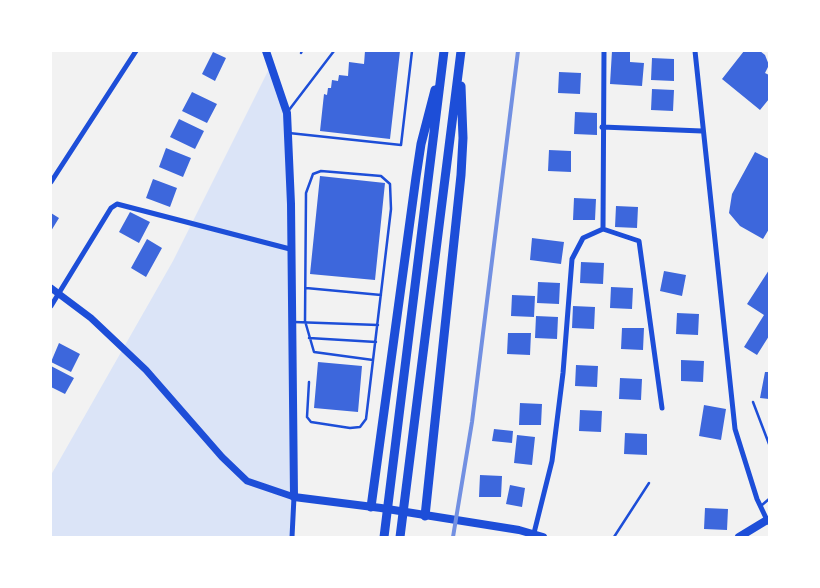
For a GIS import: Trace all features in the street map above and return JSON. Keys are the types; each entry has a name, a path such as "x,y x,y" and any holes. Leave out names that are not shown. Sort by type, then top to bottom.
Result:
{"highway":[{"path":"384,537 444,51"},
{"path":"400,537 461,51"},
{"path":"371,507 421,144 443,61"},
{"path":"425,516 461,175 463,138 460,62"}],"main road":[{"path":"266,51 286,113 288,133 294,498 371,507 534,533 543,537"},
{"path":"740,537 768,520"}],"street":[{"path":"51,182 136,51"},
{"path":"604,51 602,127 604,229"},
{"path":"695,51 702,131 726,325 735,429 761,506 768,520"},
{"path":"602,127 702,131"},
{"path":"51,306 111,208 117,204 290,248"},
{"path":"534,533 552,461 563,373 572,259 584,238 604,229 639,241 662,408"},
{"path":"51,288 91,318 146,370 234,469 248,480 294,498 292,537"}],"lane":[{"path":"286,113 334,51"},
{"path":"288,133 401,145 412,51"},
{"path":"309,382 308,420 350,428 360,426 366,419 376,342 391,208 390,184 381,176 321,171 313,174 306,192 305,321 309,338 314,352 373,360"},
{"path":"306,288 381,295"},
{"path":"292,322 378,325"},
{"path":"309,338 376,342"},
{"path":"752,402 769,444"},
{"path":"614,537 649,483"},
{"path":"761,506 769,499"}],"shaded area":[{"path":"270,67 280,89 286,133 294,497 290,537 51,537 51,475 173,261"}],"building":[{"path":"365,51 400,51 390,139 320,131 324,94 327,95 328,88 331,88 332,80 338,81 339,75 348,76 349,62 364,64"},
{"path":"612,51 630,51 630,62 644,63 642,86 610,84"},
{"path":"744,51 760,51 765,55 769,65 765,73 769,75 769,99 760,110 722,79"},
{"path":"213,52 226,58 215,81 202,74"},
{"path":"652,58 674,59 674,81 651,80"},
{"path":"559,72 581,73 580,94 558,93"},
{"path":"652,89 674,90 673,111 651,110"},
{"path":"192,92 217,104 207,123 182,111"},
{"path":"575,112 597,113 597,135 574,134"},
{"path":"179,119 204,131 195,149 170,137"},
{"path":"166,148 191,158 183,177 159,167"},
{"path":"549,150 571,151 571,172 548,171"},
{"path":"755,152 769,159 769,229 763,239 740,226 729,213 732,194"},
{"path":"320,176 385,183 375,280 310,274"},
{"path":"153,179 177,188 170,207 146,198"},
{"path":"574,198 596,199 595,220 573,220"},
{"path":"616,206 638,207 637,228 615,227"},
{"path":"130,212 150,222 139,243 119,232"},
{"path":"51,213 59,218 51,231"},
{"path":"532,238 564,242 561,264 530,260"},
{"path":"147,239 162,248 146,277 131,268"},
{"path":"581,262 604,263 603,284 580,283"},
{"path":"769,270 769,336 757,355 744,347 764,315 747,304"},
{"path":"664,271 686,275 682,296 660,291"},
{"path":"538,282 560,283 559,304 537,303"},
{"path":"611,287 633,288 632,309 610,308"},
{"path":"512,295 535,296 534,317 511,316"},
{"path":"573,306 595,307 594,329 572,328"},
{"path":"677,313 699,314 698,335 676,334"},
{"path":"536,316 558,317 557,339 535,338"},
{"path":"622,328 644,328 643,350 621,349"},
{"path":"508,333 531,333 530,355 507,354"},
{"path":"59,343 80,354 71,372 51,362"},
{"path":"681,360 704,361 703,382 681,381"},
{"path":"318,362 362,366 358,412 314,408"},
{"path":"576,365 598,366 597,387 575,386"},
{"path":"51,366 74,378 65,394 51,387"},
{"path":"765,372 769,372 769,399 760,398"},
{"path":"620,378 642,379 641,400 619,399"},
{"path":"520,403 542,404 541,425 519,425"},
{"path":"704,405 726,409 721,440 699,436"},
{"path":"580,410 602,411 601,432 579,431"},
{"path":"494,429 513,431 512,443 492,441"},
{"path":"625,433 647,434 647,455 624,454"},
{"path":"517,435 535,437 532,465 514,463"},
{"path":"480,475 502,476 501,497 479,497"},
{"path":"510,485 525,488 522,507 506,504"},
{"path":"705,508 728,509 727,530 704,529"}],"railway":[{"path":"453,537 472,422 518,51"}]}
